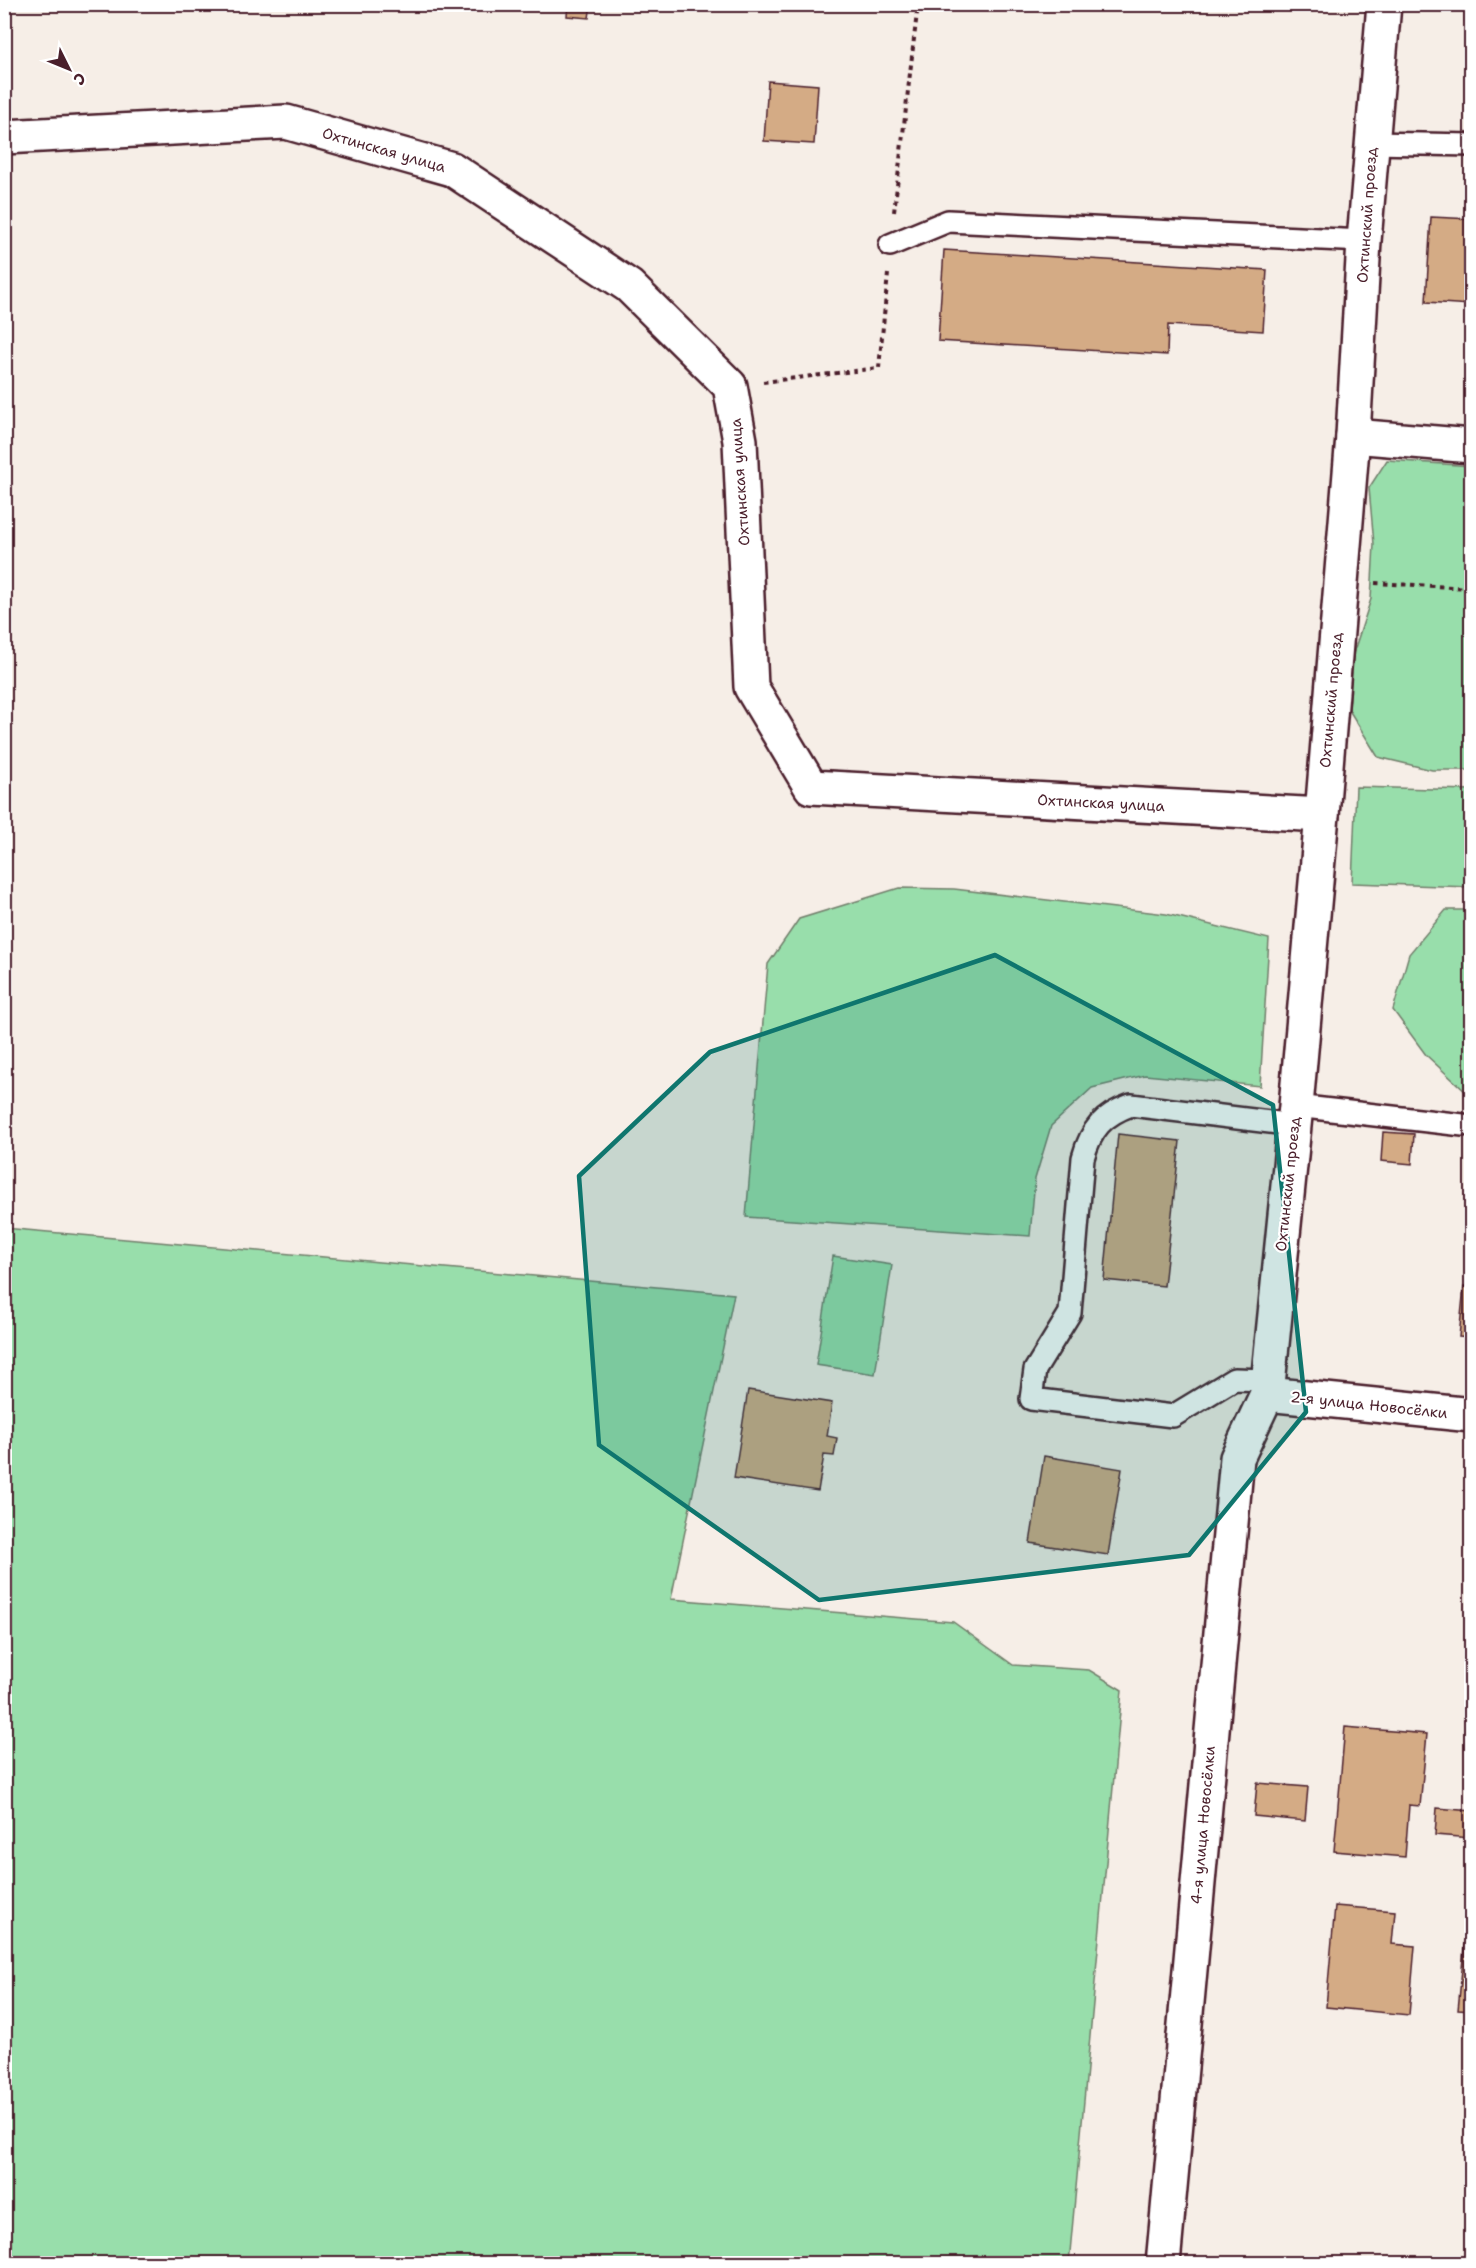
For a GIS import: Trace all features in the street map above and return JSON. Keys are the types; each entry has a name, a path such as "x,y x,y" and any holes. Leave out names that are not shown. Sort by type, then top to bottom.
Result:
{"street":[{"name":"Охтинский проезд","path":"1268,1387 1322,815 1353,436 1364,241 1384,4"},
{"name":"Охтинская улица","path":"4,137 286,122 452,169 629,286 730,386 740,441 751,687 811,786 1322,815"},
{"path":"1353,436 1472,446"},
{"name":"2-я улица Новосёлки","path":"1268,1387 1472,1415"},
{"name":"4-я улица Новосёлки","path":"1163,2264 1237,1458 1268,1387"}],"lane":[{"path":"1372,143 1472,145"},
{"path":"890,245 948,221 1364,241"},
{"path":"1268,1387 1234,1379 1173,1416 1031,1399 1035,1370 1070,1312 1083,1158 1088,1140 1097,1126 1114,1111 1131,1105 1463,1125"}],"path":[{"path":"1341,581 1472,588"}],"highlighted area":[{"path":"995,955 1273,1105 1306,1412 1189,1555 819,1600 599,1445 579,1176 710,1052"}],"green space":[{"path":"1387,460 1471,466 1471,770 1432,770 1378,757 1349,710 1353,654 1371,599 1374,544 1369,488"},
{"path":"1356,787 1471,790 1471,887 1352,883"},
{"path":"899,888 954,889 1166,914 1269,939 1260,1086 1145,1075 1092,1088 1051,1126 1035,1179 1030,1236 746,1217 768,964 799,919"},
{"path":"1446,910 1471,910 1471,1102 1468,1094 1426,1055 1393,1010 1409,954"},
{"path":"4,1228 734,1294 671,1599 953,1622 1013,1665 1089,1670 1122,1690 1069,2263 5,2263"},
{"path":"833,1256 892,1265 875,1374 816,1365"}],"building":[{"path":"568,4 591,4 589,18 567,16"},
{"path":"1466,4 1472,4 1472,23 1465,22"},
{"path":"768,81 818,85 814,144 764,141"},
{"path":"1431,217 1472,219 1471,305 1426,302"},
{"path":"944,250 1267,270 1263,331 1168,325 1167,355 938,341"},
{"path":"1383,1132 1414,1134 1412,1164 1381,1161"},
{"path":"1118,1134 1180,1141 1164,1286 1104,1280"},
{"path":"1464,1286 1472,1287 1472,1338 1459,1337"},
{"path":"748,1390 832,1403 827,1436 837,1438 834,1456 824,1455 818,1491 734,1478"},
{"path":"1044,1456 1122,1469 1108,1555 1030,1543"},
{"path":"1345,1727 1427,1734 1420,1806 1409,1805 1405,1857 1334,1851"},
{"path":"1257,1783 1308,1787 1305,1821 1254,1816"},
{"path":"1437,1808 1472,1811 1471,1838 1435,1835"},
{"path":"1335,1906 1395,1911 1392,1944 1415,1946 1409,2015 1326,2007"},
{"path":"1465,1938 1472,1939 1472,2011 1458,2010"}]}
